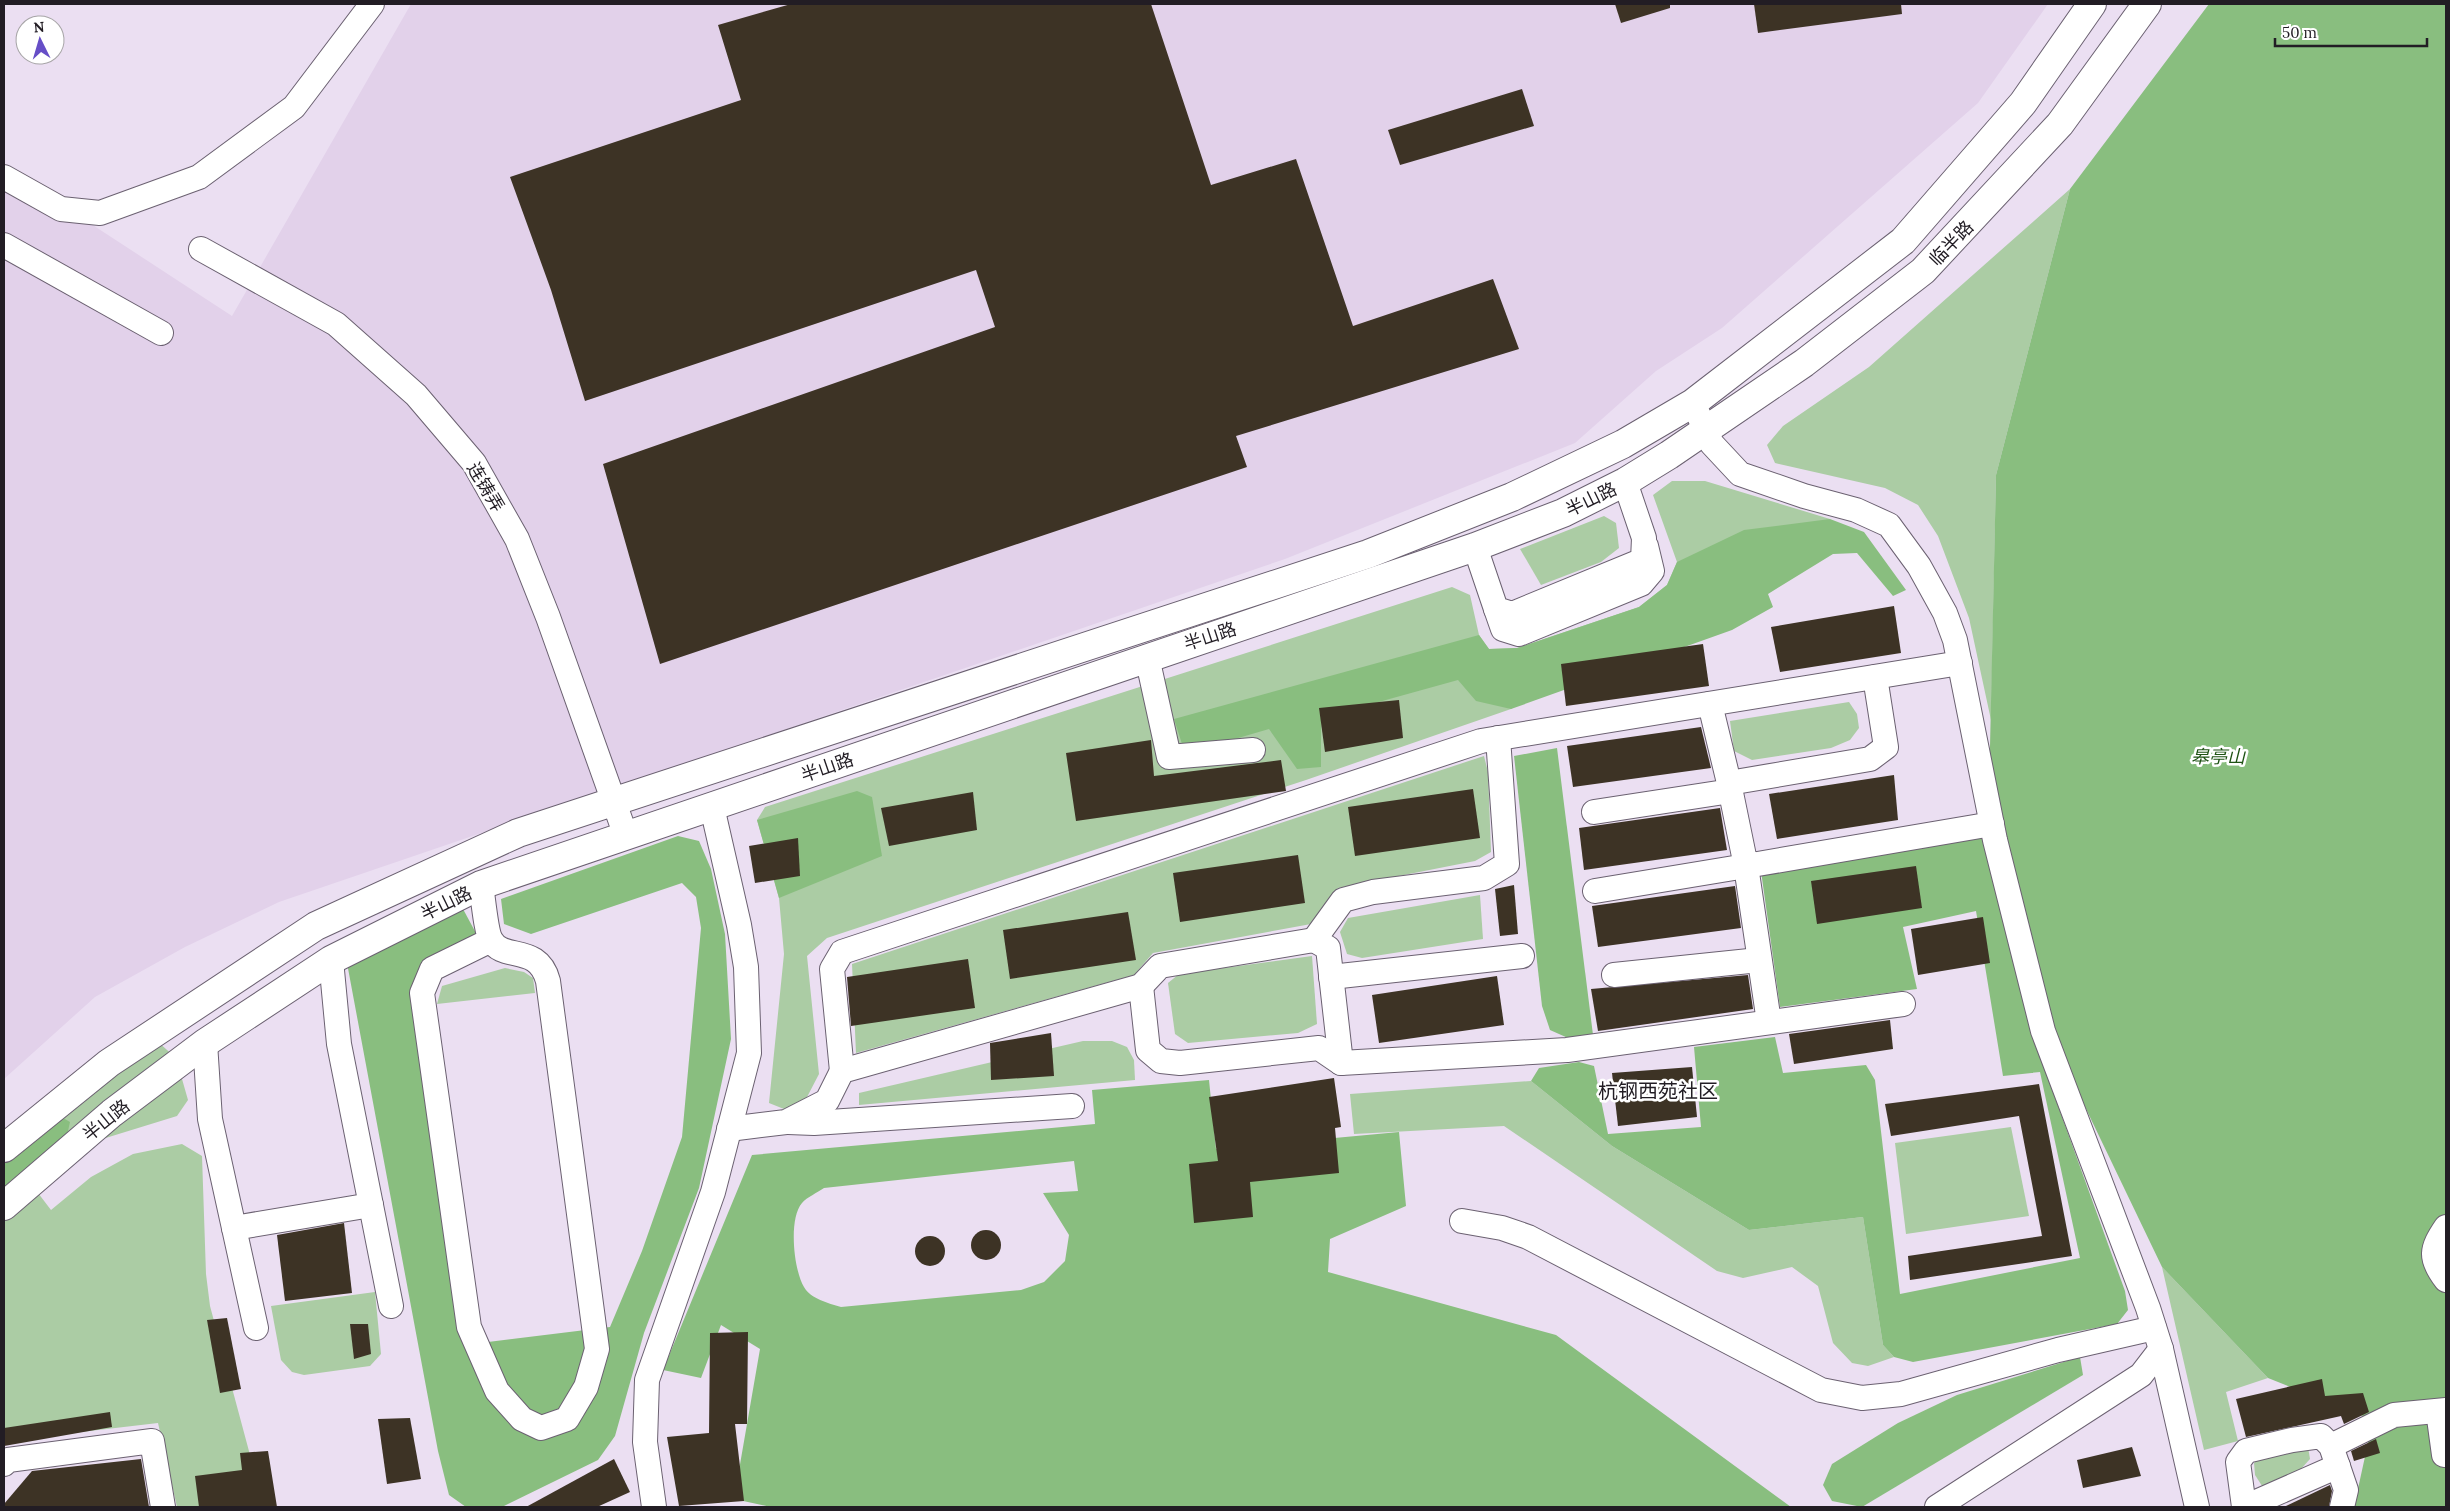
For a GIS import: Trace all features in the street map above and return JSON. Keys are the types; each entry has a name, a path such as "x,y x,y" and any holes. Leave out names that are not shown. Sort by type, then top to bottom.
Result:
{"main road":[{"name":"临半路","path":"1693,402 1903,241 2023,103 2092,4"},
{"name":"临半路","path":"1705,430 1804,363 1923,271 2060,124 2146,4"},
{"name":"半山路","path":"4,1148 109,1063 316,926 518,834 1368,554 1520,493 1623,444 1693,402"},
{"name":"半山路","path":"4,1206 112,1113 205,1043 331,960 481,885 1475,547 1563,513 1625,482 1705,430"}],"street":[{"path":"4,176 61,209 100,213 199,177 294,107 372,4"},
{"path":"4,245 161,334"},
{"name":"连铸弄","path":"201,248 336,324 416,395 474,463 517,539 548,617 626,836"},
{"path":"1693,402 1712,444 1740,474 1804,496 1856,510 1889,525 1919,566 1945,612 1955,640 1992,824 2043,1031 2158,1339 2197,1507"},
{"path":"1475,547 1496,608 1512,614 1643,560 1644,538 1625,482"},
{"path":"1147,657 1169,757 1253,750"},
{"path":"786,1122 827,1101 842,1071 832,969 842,952 1480,741 1960,663"},
{"path":"1594,812 1870,759 1886,747 1875,677"},
{"path":"1710,704 1730,787 1746,866 1769,1022"},
{"path":"1314,940 1343,900 1373,892 1484,878 1507,864 1498,738"},
{"path":"654,1507 645,1442 647,1380 713,1192 749,1053 746,967 739,924 712,807"},
{"path":"1595,891 1992,824"},
{"path":"481,885 491,940 501,949 531,957 545,968 597,1348 586,1387 567,1419 541,1428 522,1420 497,1391 469,1327 422,993 432,969 491,940"},
{"path":"842,1071 1141,986 1160,966 1314,940 1328,948 1341,1063"},
{"path":"1331,977 1522,956"},
{"path":"331,960 340,1044 391,1306"},
{"path":"1614,975 1760,960"},
{"path":"1141,986 1148,1050 1161,1061 1180,1063 1319,1048 1341,1063 1567,1050 1903,1004"},
{"path":"205,1043 210,1119 256,1328"},
{"path":"729,1129 786,1122 814,1123 1072,1106"},
{"path":"234,1228 371,1205"},
{"path":"1462,1221 1502,1228 1528,1237 1821,1390 1862,1398 1901,1394 2058,1350 2158,1339"},
{"path":"2446,1227 2434,1245 2435,1265 2446,1280"},
{"path":"1937,1507 2141,1375 2158,1339"},
{"path":"2342,1507 2346,1490 2335,1456 2321,1436 2292,1440 2246,1451 2238,1462 2244,1507 2335,1456 2394,1415 2442,1411 2444,1455"},
{"path":"4,1464 8,1460 152,1441 163,1507"}],"shaded area":[{"path":"411,4 2048,4 1978,103 1722,328 1656,371 1575,443 1285,559 279,902 185,947 95,997 4,1079 4,167 232,316"}],"green space":[{"name":"皋亭山","path":"2209,4 2446,4 2446,1507 2354,1507 2373,1420 2268,1378 2162,1267 2064,1063 1989,792 1996,475 2070,189"},
{"path":"2070,189 1996,475 1991,720 1969,618 1938,536 1918,505 1885,488 1775,463 1767,445 1783,426 1869,367"},
{"path":"1672,481 1705,481 1830,519 1511,709 1306,780 827,938 807,956 819,1074 806,1099 784,1109 769,1103 784,954 779,898 757,820 765,807 1452,587 1470,595 1479,635 1489,649 1517,648 1639,607 1667,585 1677,562 1653,495"},
{"path":"1604,516 1616,523 1619,548 1601,562 1541,585 1520,549"},
{"path":"1830,519 1864,532 1906,590 1893,596 1857,553 1833,554 1768,594 1773,607 1732,630 1511,709 1476,701 1458,680 1321,718 1321,767 1297,769 1269,729 1228,741 1182,744 1174,719 1479,635 1489,649 1517,648 1639,607 1667,585 1677,562 1744,530"},
{"path":"1849,702 1857,714 1859,728 1850,740 1831,748 1752,760 1734,751 1730,721"},
{"path":"1557,748 1593,1035 1568,1038 1550,1030 1542,1006 1514,756"},
{"path":"1484,756 1488,772 1491,852 1475,861 1338,888 1311,924 1153,953 1134,975 856,1053 852,964"},
{"path":"857,791 872,797 882,856 779,898 757,820"},
{"path":"1982,835 2032,1034 2125,1291 2128,1310 2117,1324 1913,1362 1894,1357 1883,1345 1863,1217 1749,1230 1612,1146 1531,1081 1539,1068 1579,1062 1594,1066 1608,1134 1701,1127 1694,1047 1775,1037 1783,1073 1866,1065 1875,1080 1900,1294 2080,1258 2040,1072 2003,1076 1976,911 1903,927 1917,989 1780,1007 1761,871"},
{"path":"678,836 699,841 711,869 725,934 731,1039 699,1188 644,1333 615,1436 598,1460 502,1507 466,1507 449,1495 438,1451 347,963 463,909 477,935 419,967 477,1320 488,1342 610,1327 642,1251 682,1137 701,928 696,897 682,883 531,934 504,924 501,899"},
{"path":"1480,895 1483,939 1362,958 1347,954 1340,932 1348,918"},
{"path":"1312,956 1317,1024 1298,1033 1188,1043 1175,1034 1168,983 1179,974"},
{"path":"505,968 524,972 533,978 535,993 437,1004 442,986"},
{"path":"157,1041 176,1058 188,1100 177,1116 83,1145 35,1189 51,1210 91,1177 133,1154 182,1144 202,1156 206,1274 210,1306 264,1507 177,1507 158,1423 4,1441 4,1203 51,1111"},
{"path":"1083,1041 1112,1041 1127,1047 1134,1060 1135,1080 859,1105 859,1093"},
{"path":"1209,1080 1216,1149 1399,1132 1406,1206 1330,1239 1328,1272 1556,1335 1791,1507 771,1507 734,1499 760,1349 721,1325 701,1378 663,1370 752,1155 1095,1124 1092,1090","holes":["1074,1161 1078,1191 1043,1193 1069,1235 1065,1261 1044,1282 1021,1290 841,1307 811,1295 800,1279 795,1258 795,1221 802,1203 824,1188"]},
{"path":"1531,1081 1612,1146 1749,1230 1863,1217 1883,1345 1894,1357 1868,1366 1852,1363 1833,1343 1818,1286 1792,1267 1743,1278 1717,1271 1504,1126 1354,1134 1350,1094"},
{"path":"51,1111 70,1122 64,1149 4,1203 4,1154"},
{"path":"2011,1127 2029,1216 1906,1234 1895,1143"},
{"path":"2162,1267 2268,1378 2226,1392 2238,1441 2204,1450"},
{"path":"375,1292 381,1354 370,1366 304,1375 292,1372 281,1360 271,1306"},
{"path":"2080,1357 2083,1375 1862,1507 1832,1501 1823,1485 1832,1464 1898,1423 1957,1395"},
{"path":"2308,1447 2310,1459 2290,1481 2264,1489 2255,1475 2254,1463 2268,1453"}],"building":[{"path":"791,4 1151,4 1211,185 1296,159 1353,326 1493,279 1519,349 1236,436 1247,467 660,664 603,464 995,327 976,270 585,401 551,290 510,177 741,100 718,25"},
{"path":"1615,4 1670,4 1670,8 1621,23"},
{"path":"1754,4 1901,4 1902,14 1758,33"},
{"path":"1522,89 1534,126 1400,165 1388,130"},
{"path":"1894,606 1901,653 1780,672 1771,627"},
{"path":"1703,644 1709,686 1566,706 1561,664"},
{"path":"1399,700 1403,738 1325,752 1319,708"},
{"path":"1701,727 1711,768 1573,787 1567,746"},
{"path":"1151,740 1154,776 1281,760 1286,791 1076,821 1066,753"},
{"path":"1894,775 1898,820 1777,839 1769,794"},
{"path":"1473,789 1480,838 1355,856 1348,807"},
{"path":"973,792 977,830 889,846 881,808"},
{"path":"1720,808 1727,850 1584,870 1579,828"},
{"path":"798,838 800,876 755,883 749,846"},
{"path":"1298,855 1305,903 1180,922 1173,873"},
{"path":"1916,866 1922,908 1817,924 1811,881"},
{"path":"1514,885 1518,934 1500,936 1495,889"},
{"path":"1735,886 1741,928 1598,947 1592,906"},
{"path":"1128,912 1136,960 1010,979 1003,930"},
{"path":"1983,917 1990,963 1918,975 1911,929"},
{"path":"968,959 975,1008 851,1026 847,977"},
{"path":"1748,975 1753,1009 1598,1031 1591,989"},
{"path":"1497,976 1504,1025 1379,1043 1372,995"},
{"path":"1890,1020 1893,1049 1794,1064 1789,1034"},
{"path":"1051,1033 1054,1076 991,1080 990,1043"},
{"path":"1692,1067 1697,1117 1618,1126 1612,1073"},
{"path":"1334,1078 1341,1127 1335,1128 1339,1173 1250,1182 1253,1217 1194,1223 1189,1164 1218,1161 1209,1097"},
{"path":"2039,1084 2072,1256 1910,1280 1908,1256 2042,1236 2019,1116 1891,1136 1885,1104"},
{"path":"344,1223 352,1293 285,1301 277,1235"},
{"path":"986,1230 997,1234 1001,1245 997,1256 986,1260 975,1256 971,1245 975,1234"},
{"path":"930,1236 941,1240 945,1251 941,1262 930,1266 919,1262 915,1251 919,1240"},
{"path":"227,1318 241,1389 220,1393 207,1320"},
{"path":"350,1324 368,1324 371,1354 354,1359"},
{"path":"748,1332 747,1424 735,1424 744,1501 679,1506 667,1437 709,1433 710,1333"},
{"path":"2322,1379 2325,1396 2363,1393 2369,1412 2344,1424 2341,1416 2246,1437 2236,1399"},
{"path":"110,1412 112,1427 4,1446 4,1428"},
{"path":"410,1418 421,1479 387,1484 378,1419"},
{"path":"2376,1439 2380,1453 2354,1461 2351,1451"},
{"path":"2132,1447 2141,1476 2083,1488 2077,1460"},
{"path":"268,1451 277,1507 199,1507 195,1476 242,1470 240,1453"},
{"path":"141,1459 149,1507 4,1507 4,1504 32,1471"},
{"path":"614,1459 630,1492 597,1507 526,1507"},
{"path":"2330,1485 2332,1491 2329,1507 2284,1507"}],"district":[{"name":"杭钢西苑社区","path":"1658,1090"}]}
